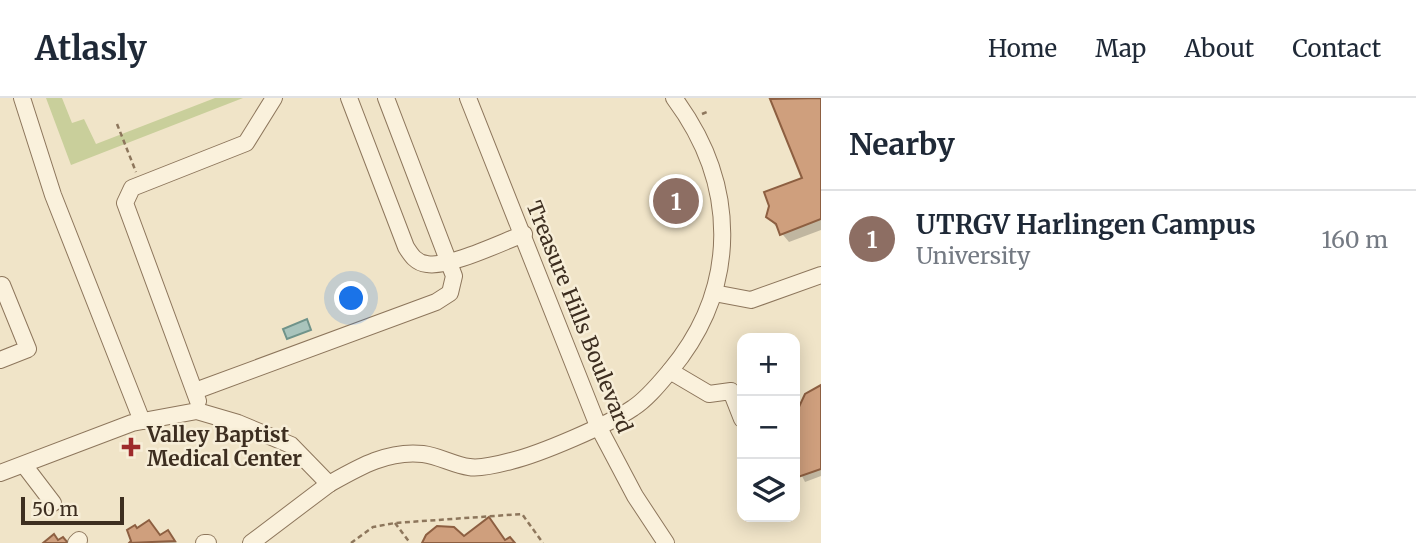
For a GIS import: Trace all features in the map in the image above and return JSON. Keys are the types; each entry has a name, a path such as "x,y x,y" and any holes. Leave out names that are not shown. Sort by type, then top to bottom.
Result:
{"street":[{"path":"22,98 53,195 142,421"},
{"path":"203,413 125,203 132,188 246,143 273,98"},
{"path":"349,98 406,247 415,260 428,265 449,261 524,234"},
{"path":"195,391 436,302 450,293 454,276 386,98"},
{"name":"Treasure Hills Boulevard","path":"468,98 598,426 635,496 666,543"},
{"path":"251,543 330,484 376,458 423,454 471,468 513,461 634,408 670,371 686,352 714,293 723,238 721,205 707,152 674,98"},
{"path":"714,293 751,300 821,275"},
{"path":"0,286 28,349 0,360"},
{"path":"670,371 709,394 731,391 737,406"},
{"path":"1,471 142,421 203,413 238,422 291,446 330,484"},
{"path":"24,465 53,503"}],"path":[{"path":"117,124 141,184"},
{"path":"351,543 373,527 395,523 522,514 543,543"},
{"path":"395,523 410,543"}],"green space":[{"path":"46,98 62,98 72,123 84,119 96,144 215,98 243,98 71,165"}],"water":[{"path":"307,319 311,330 287,339 283,329"}],"building":[{"path":"821,98 821,219 780,235 776,224 766,217 769,206 764,192 802,178 770,99"},
{"path":"821,385 821,469 800,476 800,405 805,394"},
{"path":"489,517 505,540 510,537 515,543 422,543 426,535 437,526 454,527 464,536"},
{"path":"149,520 160,535 168,530 175,541 129,543 131,541 127,530 135,525 137,528"},
{"path":"54,534 58,540 63,537 68,543 43,543"}],"place":[{"name":"UTRGV Harlingen Campus","path":"676,201"},
{"name":"Valley Baptist Medical Center","path":"131,447"}]}
